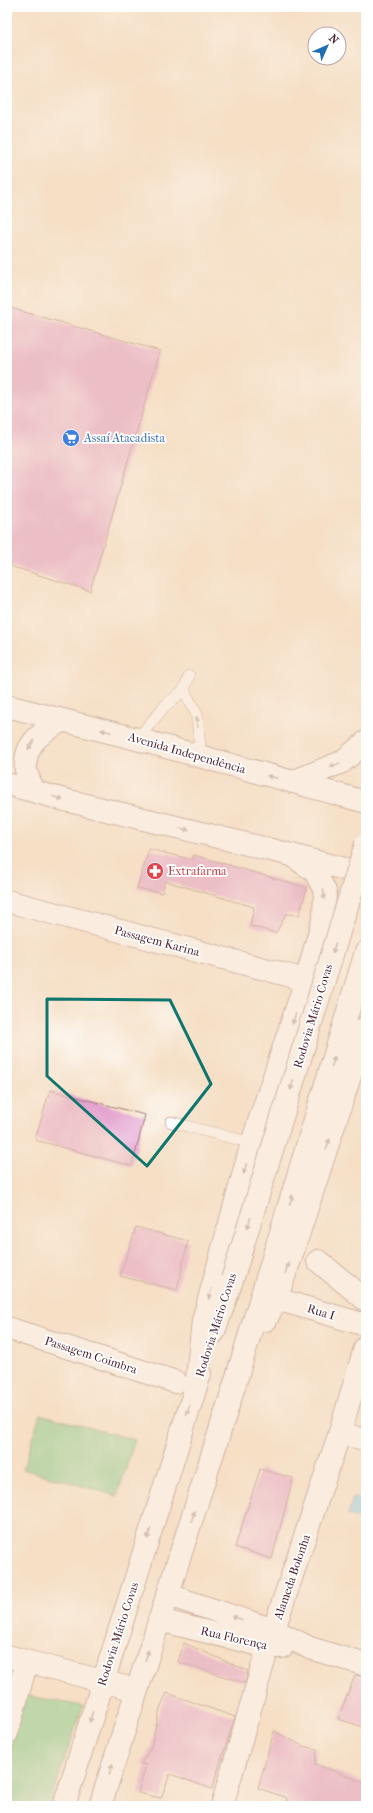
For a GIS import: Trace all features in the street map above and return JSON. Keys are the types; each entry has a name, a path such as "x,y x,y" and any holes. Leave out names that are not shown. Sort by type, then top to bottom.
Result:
{"main road":[{"name":"Avenida Independência","path":"7,706 137,739 201,758 366,802"},
{"path":"34,791 26,770 28,750 37,737 62,720"},
{"path":"292,782 342,762 366,742"},
{"path":"7,784 62,799 292,855 366,875"},
{"name":"Rodovia Mário Covas","path":"64,1806 103,1680 186,1384 232,1280 366,844"},
{"path":"186,1384 252,1143 306,980 324,916 325,891 316,872 292,855"},
{"name":"Passagem Karina","path":"7,901 306,980"},
{"path":"270,1295 366,952"},
{"path":"100,1806 232,1393 270,1295 366,1027"},
{"path":"318,1260 366,1300"},
{"name":"Rua I","path":"270,1295 366,1325"},
{"name":"Passagem Coimbra","path":"7,1328 186,1384"},
{"name":"Alameda Bolonha","path":"222,1806 271,1638 340,1432 365,1348"},
{"path":"340,1432 366,1441"},
{"name":"Rua Florença","path":"168,1595 271,1638"},
{"name":"Rua Florença","path":"159,1620 271,1638 366,1665"},
{"path":"7,1733 17,1658 136,1690"}],"lane":[{"path":"137,739 165,706 184,690 189,676"},
{"path":"184,690 197,715 201,758"},
{"path":"171,1122 252,1143"}],"highlighted area":[{"path":"47,999 170,1000 211,1084 147,1166 47,1076"}],"green space":[{"path":"40,1414 135,1440 117,1496 23,1469"},
{"path":"23,1695 83,1706 49,1806 7,1806 7,1765"}],"water":[{"path":"353,1497 366,1501 366,1521 348,1515"}],"building":[{"name":"Assaí Atacadista","path":"7,307 160,351 90,591 7,565"},
{"path":"149,849 193,860 194,855 307,888 299,915 286,914 276,933 250,926 254,907 165,881 162,893 137,888"},
{"path":"50,1090 145,1115 132,1166 35,1140"},
{"path":"136,1227 188,1241 177,1290 120,1276"},
{"path":"260,1469 293,1478 272,1559 235,1547"},
{"path":"184,1643 248,1671 245,1683 178,1662"},
{"path":"355,1675 366,1677 366,1728 338,1719"},
{"path":"167,1693 235,1717 212,1789 170,1774 161,1798 138,1793 146,1765 141,1764 151,1747 160,1708"},
{"path":"274,1731 303,1746 317,1749 315,1764 366,1783 366,1806 285,1806 287,1798 258,1788"}],"place":[{"name":"Assaí Atacadista","path":"71,438"},
{"name":"Extrafarma","path":"155,871"}]}
